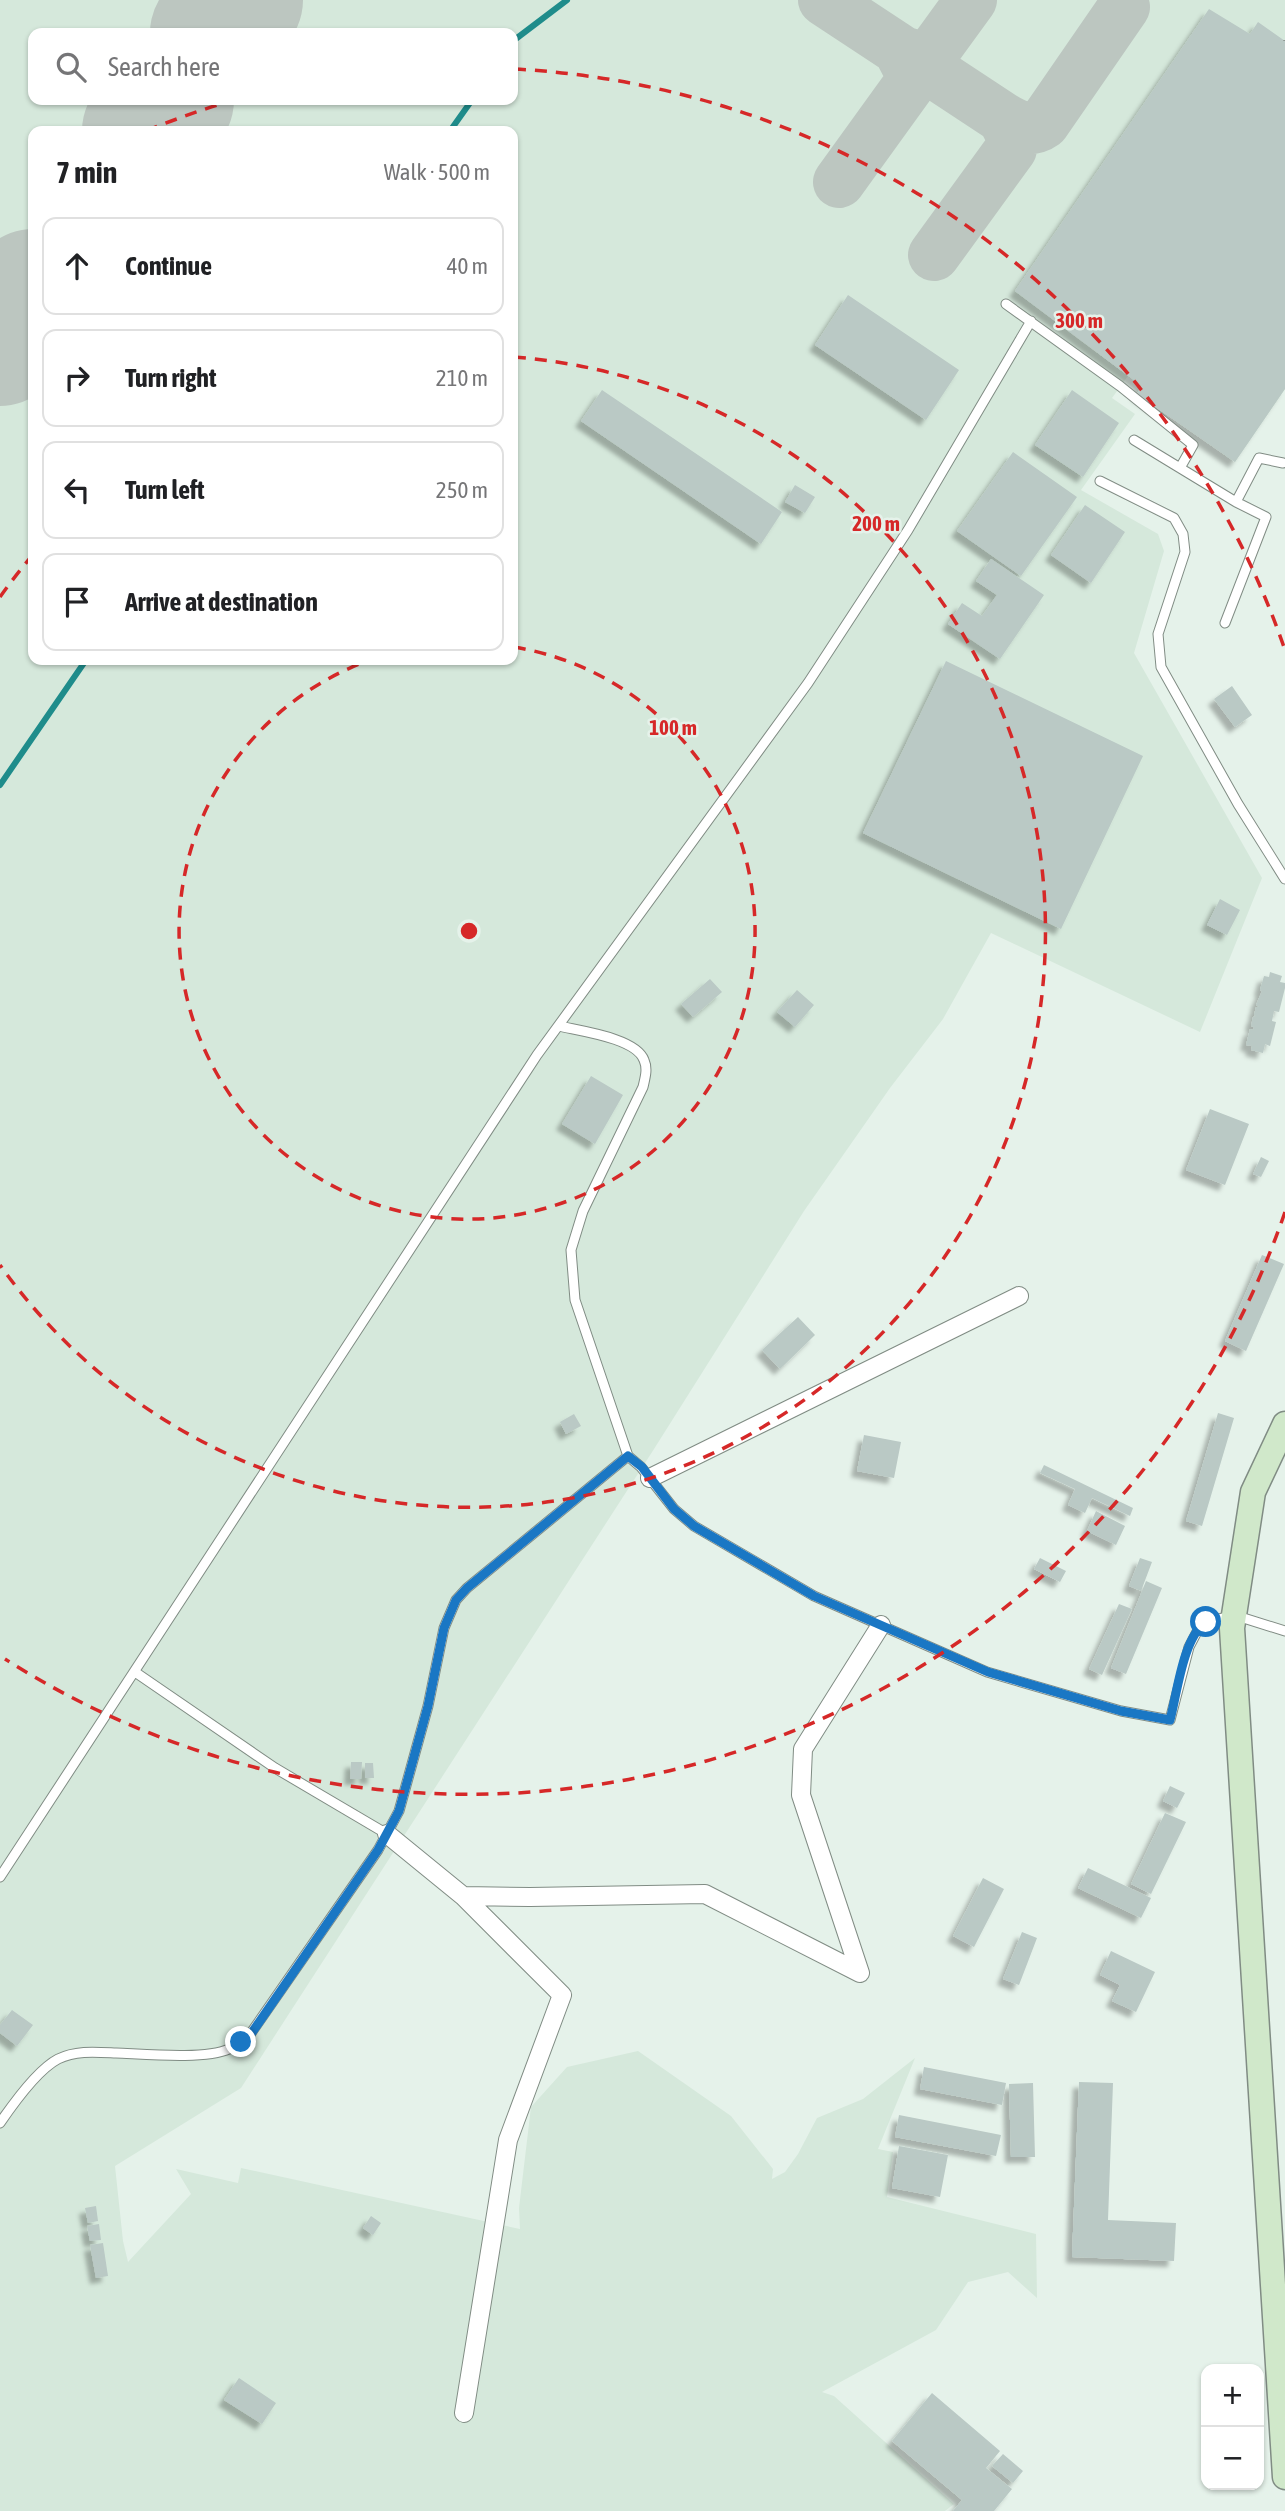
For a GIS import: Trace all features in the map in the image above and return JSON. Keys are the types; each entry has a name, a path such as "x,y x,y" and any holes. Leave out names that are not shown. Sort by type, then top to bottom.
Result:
{"street":[{"path":"650,1478 1019,1296"},
{"path":"1285,1424 1252,1492 1232,1628 1279,2289 1285,2477"},
{"path":"463,1896 705,1894 860,1973 801,1795 803,1749 881,1625"},
{"path":"387,1834 463,1896 562,1995 508,2140 464,2413"}],"lane":[{"path":"1006,304 1120,386 1193,445 1180,468"},
{"path":"0,1877 537,1055 808,683 908,530 1031,321"},
{"path":"1134,440 1236,502 1266,517 1225,623"},
{"path":"1236,502 1259,458 1284,463"},
{"path":"1100,481 1174,518 1182,534 1185,552 1158,634 1161,667 1238,804 1285,880"},
{"path":"559,1026 625,1043 641,1054 645,1061 643,1087 583,1212 570,1250 575,1300 628,1456 642,1467 674,1509 694,1526 814,1596 988,1672 1121,1711 1170,1720 1194,1633 1206,1622 1234,1615 1285,1631"},
{"path":"0,2123 40,2074 55,2060 70,2054 212,2054 228,2050 251,2034 378,1850 399,1811 428,1706 444,1628 456,1600 628,1456"},
{"path":"135,1672 275,1768 387,1834"}],"shaded area":[{"path":"0,0 1285,0 1285,389 1235,462 1137,394 1142,386 1128,376 1112,398 1135,414 1081,490 1158,534 1164,551 1134,653 1262,878 1200,1032 991,933 943,1019 890,1088 804,1211 654,1449 241,2088 115,2166 123,2241 128,2262 191,2194 176,2169 238,2183 241,2168 520,2229 519,2208 531,2107 567,2067 638,2051 731,2116 773,2169 772,2179 785,2172 817,2118 863,2099 915,2058 878,2149 893,2152 887,2197 1036,2234 1037,2298 1008,2272 968,2282 936,2330 822,2392 834,2396 954,2504 945,2511 0,2511"}],"building":[{"path":"1209,9 1250,34 1258,22 1285,41 1285,389 1235,462 1137,394 1142,386 1015,291"},
{"path":"848,295 959,370 926,420 815,345"},
{"path":"602,390 782,512 761,544 581,421"},
{"path":"1072,390 1119,423 1083,477 1035,445"},
{"path":"1013,452 1077,497 1021,576 957,531"},
{"path":"795,485 815,497 805,513 785,502"},
{"path":"1085,505 1125,532 1091,583 1051,555"},
{"path":"991,559 1044,595 1000,659 948,624 962,603 982,616 997,595 976,581"},
{"path":"946,661 1143,756 1061,929 863,833"},
{"path":"1232,686 1252,715 1235,727 1214,699"},
{"path":"1220,899 1240,910 1227,935 1207,925"},
{"path":"1270,972 1282,976 1280,982 1285,983 1285,988 1279,1012 1274,1011 1272,1021 1276,1022 1270,1046 1265,1044 1263,1053 1251,1050 1252,1046 1246,1045 1250,1029 1253,1030 1254,1027 1251,1026 1253,1017 1256,1016 1256,1007 1259,1007 1256,1005 1264,976 1269,977"},
{"path":"710,979 722,992 693,1017 681,1004"},
{"path":"797,990 814,1005 795,1027 777,1012"},
{"path":"591,1076 623,1095 595,1144 562,1124"},
{"path":"1210,1109 1249,1124 1225,1185 1186,1170"},
{"path":"1261,1157 1269,1161 1261,1177 1253,1174"},
{"path":"1262,1255 1284,1264 1246,1351 1225,1341"},
{"path":"798,1317 815,1335 780,1369 762,1350"},
{"path":"1218,1413 1234,1418 1202,1526 1186,1521"},
{"path":"574,1414 581,1426 566,1434 560,1422"},
{"path":"864,1435 901,1442 894,1478 857,1471"},
{"path":"1044,1465 1133,1508 1130,1516 1092,1498 1085,1513 1068,1505 1075,1489 1040,1473"},
{"path":"1096,1511 1125,1526 1116,1545 1087,1531"},
{"path":"1040,1558 1066,1571 1060,1582 1034,1569"},
{"path":"1140,1558 1152,1562 1141,1591 1129,1586"},
{"path":"1146,1581 1162,1588 1126,1674 1111,1668"},
{"path":"1119,1604 1132,1609 1102,1675 1089,1669"},
{"path":"351,1762 362,1762 361,1779 350,1779"},
{"path":"365,1763 373,1763 374,1778 365,1778"},
{"path":"1170,1786 1185,1793 1177,1808 1163,1801"},
{"path":"1165,1813 1186,1822 1151,1894 1131,1884"},
{"path":"1088,1868 1151,1898 1141,1918 1078,1888"},
{"path":"983,1878 1004,1889 974,1947 953,1936"},
{"path":"1022,1932 1037,1938 1019,1985 1003,1979"},
{"path":"1111,1951 1155,1972 1136,2012 1112,2001 1120,1985 1100,1975"},
{"path":"12,2010 33,2025 17,2046 0,2033 0,2025"},
{"path":"924,2067 1006,2083 1002,2105 920,2089"},
{"path":"1079,2082 1113,2083 1108,2220 1176,2223 1174,2261 1072,2257"},
{"path":"1033,2083 1035,2157 1011,2157 1009,2084"},
{"path":"899,2115 1001,2135 996,2156 895,2137"},
{"path":"899,2146 948,2155 940,2197 892,2188"},
{"path":"96,2206 98,2221 88,2223 85,2208"},
{"path":"371,2216 381,2223 373,2235 363,2228"},
{"path":"99,2224 101,2240 90,2241 87,2226"},
{"path":"103,2243 108,2276 96,2278 90,2245"},
{"path":"239,2378 276,2403 262,2424 224,2400"},
{"path":"932,2393 1000,2451 986,2468 1012,2489 994,2511 953,2511 962,2500 892,2441"},
{"path":"1003,2454 1023,2471 1013,2483 992,2466"}],"waterway":[{"path":"518,37 567,0"},
{"path":"454,126 468,105"},
{"path":"0,785 83,665"}],"taxiway":[{"path":"824,0 1003,118"},
{"path":"903,52 919,57 931,55 971,0"},
{"path":"934,255 1011,149 1012,135 1003,118 1028,128 1044,123 1124,7"},
{"path":"839,182 909,85 910,71 899,50"}],"runway":[{"path":"218,28 238,0"},
{"path":"151,126 165,105"},
{"path":"0,341 28,301"}],"route":[{"path":"241,2042 251,2034 378,1850 399,1811 428,1706 444,1628 456,1600 467,1588 628,1456 642,1467 674,1509 694,1526 790,1584 988,1672 1121,1711 1170,1720 1194,1633 1206,1622"}]}
